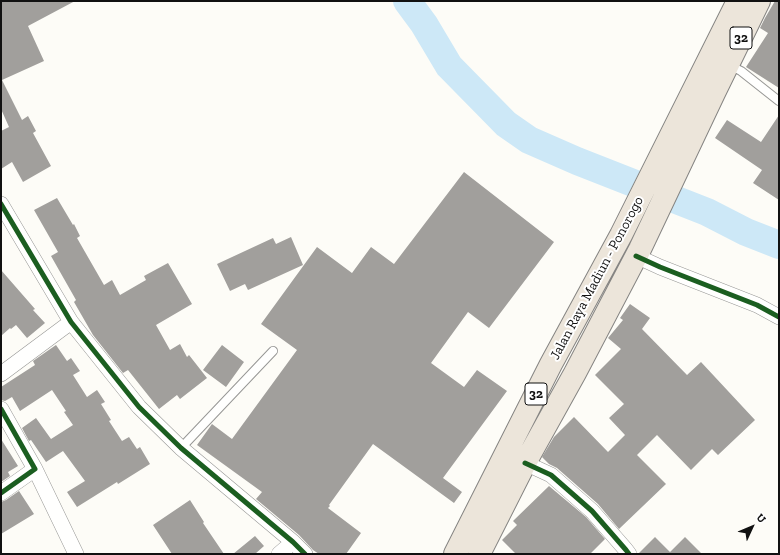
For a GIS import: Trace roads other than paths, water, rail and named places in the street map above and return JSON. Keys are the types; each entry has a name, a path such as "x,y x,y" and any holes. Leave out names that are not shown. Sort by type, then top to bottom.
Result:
{"highway":[{"name":"Jalan Raya Madiun - Ponorogo","path":"479,554 525,463 575,373 646,258 738,1"},
{"name":"Jalan Raya Madiun - Ponorogo","path":"455,554 551,364 621,235 717,63 759,1"},
{"path":"551,364 575,373"}],"street":[{"path":"1,204 70,322 139,407 181,448 293,542 305,554"},
{"path":"646,258 757,305 779,317"},
{"path":"1,374 70,322"},
{"path":"1,409 35,469 76,554"},
{"path":"525,463 551,475 592,512 629,554"},
{"path":"1,493 35,469"},
{"path":"279,554 293,542"}],"lane":[{"path":"717,63 741,71 779,101"},
{"path":"181,448 273,351"}],"waterway":[{"path":"407,1 424,24 449,66 506,124 529,140 577,161 707,212 746,232 779,245"}]}
